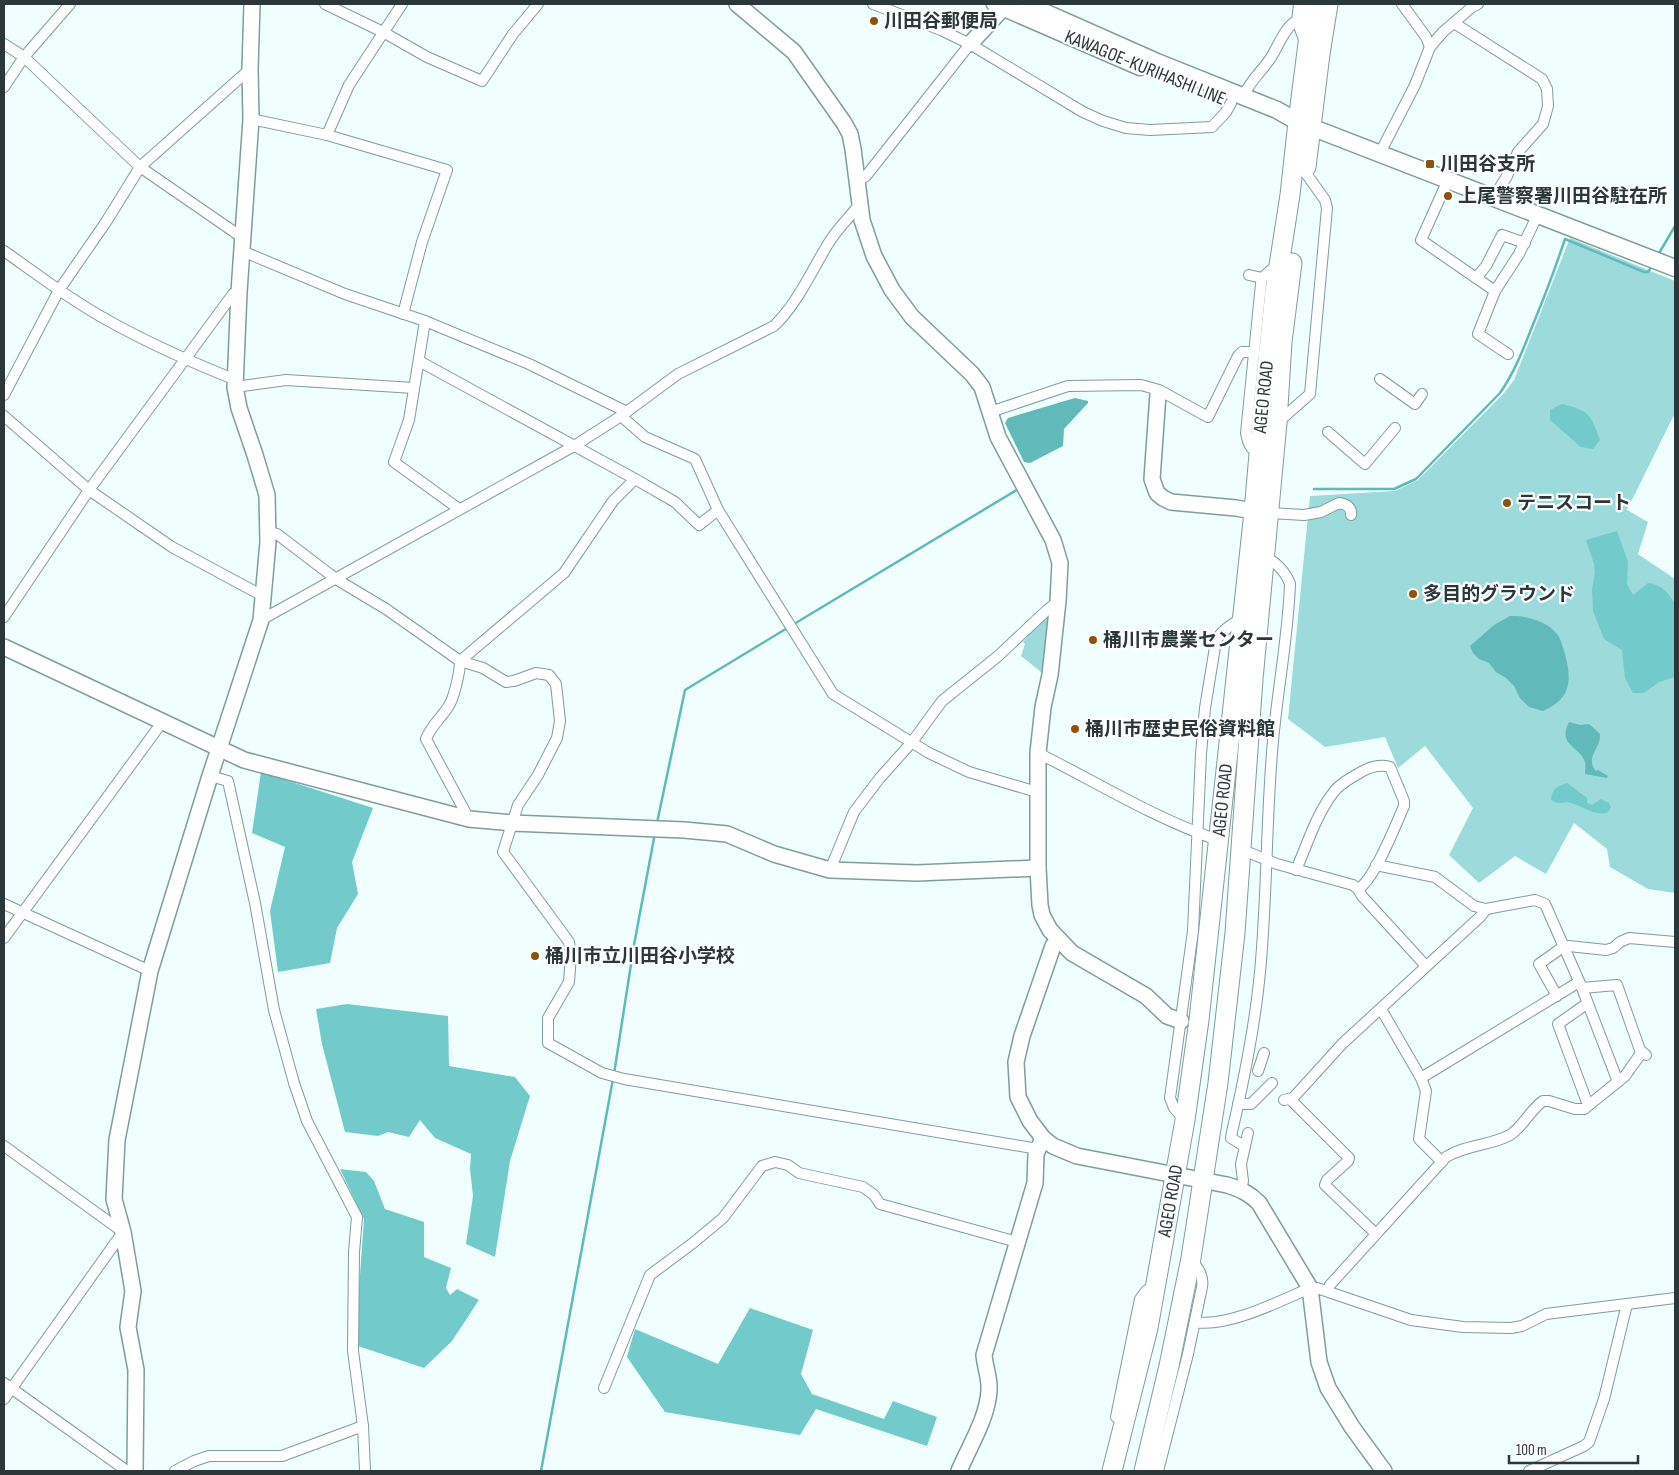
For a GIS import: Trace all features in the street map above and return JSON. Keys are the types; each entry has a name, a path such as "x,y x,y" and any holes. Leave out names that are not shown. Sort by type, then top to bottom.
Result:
{"highway":[{"name":"AGEO ROAD","path":"1112,1471 1148,1328 1176,1176 1199,1020 1242,618 1277,423 1282,342 1305,172 1304,124 1307,47 1313,4"},
{"name":"AGEO ROAD","path":"1144,1471 1169,1366 1191,1258 1218,1083 1235,933 1252,679 1264,556 1259,454 1279,263 1290,195 1328,4"},
{"path":"1122,1471 1134,1414 1148,1328"},
{"path":"1137,1471 1169,1366"}],"main road":[{"name":"KAWAGOE-KURIHASHI LINE","path":"1026,4 1237,100 1276,120 1304,124 1662,263"},
{"name":"KAWAGOE-KURIHASHI LINE","path":"1001,5 1101,51 1237,100"}],"street":[{"path":"4,87 24,57 70,4"},
{"path":"135,1471 136,1370 128,1327 133,1291 123,1232 114,1199 117,1140 150,971 210,776 262,620 267,495 239,408 235,383 239,292 251,119 252,4"},
{"path":"325,4 427,57 482,81 508,40 538,4"},
{"path":"327,135 348,85 402,4"},
{"path":"737,4 794,52 827,97 850,134 858,181 859,205 874,256 892,290 912,317 972,374 982,387 998,436 1040,515 1056,550 1060,563 1058,602 1050,675 1043,707 1038,753 1038,868 1042,915 1050,930 1072,953 1146,996 1167,1016 1181,1020"},
{"path":"872,4 941,30 970,44 1083,112 1126,128 1150,130 1212,128 1270,60 1290,25 1297,22"},
{"path":"1299,4 1297,22 1307,47"},
{"path":"1402,4 1426,37 1430,48"},
{"path":"1380,153 1430,48 1454,23 1478,4"},
{"path":"858,181 866,176 1001,5"},
{"path":"1454,23 1542,79 1547,89 1548,106 1543,124 1518,152 1507,176 1494,197"},
{"path":"4,44 24,57 140,167 242,244 345,294 425,321 529,364 624,414 645,436 695,459 718,510 833,694 928,753 970,772 1037,792"},
{"path":"4,395 60,290 140,167 250,70"},
{"path":"251,119 327,135 447,170 422,242 403,314"},
{"path":"1277,423 1310,394 1328,208 1325,200 1305,172"},
{"path":"1448,180 1421,240 1495,292"},
{"path":"262,620 574,446 624,414 678,374 774,326 782,318 802,288 829,242 859,205"},
{"path":"1508,354 1478,334 1495,292 1519,254 1538,214"},
{"path":"1476,278 1486,266 1502,235 1524,243"},
{"path":"4,251 60,290 119,327 235,383 286,380 414,388"},
{"path":"1259,454 1252,450 1247,441 1246,433 1262,278 1279,263"},
{"path":"1249,275 1262,278"},
{"path":"4,618 89,490 233,294 239,292"},
{"path":"425,321 409,420 394,462 459,509"},
{"path":"990,412 1068,386 1142,385 1159,390 1208,417 1238,356 1242,352 1255,352"},
{"path":"419,361 675,502 699,525 718,510"},
{"path":"1380,379 1415,404 1422,394"},
{"path":"1158,394 1152,474 1153,484 1157,493 1162,498 1171,502 1304,515 1321,512 1339,504 1348,506 1351,509 1351,516"},
{"path":"4,416 89,490 172,547 263,596"},
{"path":"1328,432 1365,464 1395,428"},
{"path":"470,819 426,739 429,731 450,705 460,668 460,661 564,573 613,501 635,479"},
{"path":"267,532 277,534 336,579 386,609 460,661 483,668 506,682 536,673 549,675 556,684 560,721 557,738 538,775 518,805 503,852 568,942 571,955 569,982 548,1018 548,1043 602,1073 624,1079 1053,1146 1077,1156 1241,1189 1252,1195 1259,1202 1310,1288 1319,1362 1328,1388 1352,1427 1384,1471"},
{"path":"1244,1146 1231,1138 1253,1029 1260,973 1272,753 1290,584 1273,560 1264,556"},
{"path":"830,870 854,812 912,742 942,700 996,657 1058,602"},
{"path":"1185,1120 1174,1108 1170,1098 1195,908 1199,780 1204,716 1216,641 1232,624 1242,618"},
{"path":"4,647 244,760 470,819 512,823 684,830 727,834 774,854 830,870 917,873 1038,868"},
{"path":"4,938 163,721"},
{"path":"1038,753 1146,811 1212,838"},
{"path":"1296,870 1320,816 1333,793 1367,768 1383,765 1390,767 1404,801 1404,806 1376,865 1363,887 1358,889"},
{"path":"210,776 228,781 255,902 274,1010 294,1083 307,1121 357,1217 354,1252 353,1351 363,1426 365,1471"},
{"path":"1250,853 1296,870 1358,889 1362,896 1426,966"},
{"path":"1376,865 1435,876 1474,906 1486,909 1535,900 1545,904 1581,985 1618,1082"},
{"path":"4,904 150,971"},
{"path":"1376,1234 1326,1185 1327,1180 1349,1158 1287,1099 1293,1098 1342,1044 1481,916 1486,909"},
{"path":"1557,996 1539,964 1563,947 1606,950 1629,938 1675,942"},
{"path":"1041,1144 1018,1096 1016,1062 1022,1036 1053,946 1058,939"},
{"path":"1327,1292 1330,1285 1376,1234 1442,1162 1455,1151 1505,1138 1512,1134 1543,1101 1549,1101 1575,1110 1584,1109 1625,1076 1644,1054 1617,985 1581,985 1557,996 1421,1078"},
{"path":"1588,1004 1584,1004 1558,1024 1588,1105"},
{"path":"1381,1009 1421,1078 1426,1091 1419,1139 1442,1162"},
{"path":"1258,1071 1264,1053"},
{"path":"1238,1104 1251,1104 1272,1083"},
{"path":"1241,1189 1244,1146 1248,1133"},
{"path":"959,1471 986,1411 989,1382 984,1355 1035,1184 1036,1154 1041,1144"},
{"path":"4,1146 123,1232"},
{"path":"604,1388 650,1275 723,1218 762,1166 774,1162 788,1165 799,1173 863,1187 874,1195 880,1204 1018,1242"},
{"path":"4,1399 7,1386 123,1232"},
{"path":"1158,1471 1165,1451 1203,1280 1201,1273 1191,1258"},
{"path":"1104,1471 1131,1350 1140,1299 1146,1291 1156,1284"},
{"path":"1195,1322 1211,1323 1236,1318 1265,1308 1310,1288 1317,1288 1411,1320 1463,1327 1511,1328 1522,1326 1546,1314 1675,1298"},
{"path":"1529,1471 1589,1442 1604,1399 1627,1304"},
{"path":"7,1386 127,1471"},
{"path":"175,1471 194,1460 209,1456 282,1456 363,1426"}],"shaded area":[{"path":"1570,238 1675,281 1675,413 1627,510 1648,522 1638,554 1675,579 1675,893 1648,889 1610,867 1607,849 1574,823 1546,874 1515,856 1479,883 1449,855 1473,808 1425,746 1398,768 1385,737 1325,747 1288,719 1310,496 1395,491 1418,480 1504,393 1514,380"},
{"path":"1075,398 1088,401 1088,403 1064,429 1063,446 1030,463 1024,462 1005,423 1008,418"},
{"path":"1562,404 1583,411 1591,419 1600,440 1593,449 1581,447 1550,420 1550,410"},
{"path":"1617,531 1628,562 1627,584 1633,595 1648,583 1653,584 1664,590 1675,604 1675,677 1659,682 1644,693 1633,693 1625,678 1622,650 1604,639 1593,611 1592,589 1595,573 1586,540"},
{"path":"1047,615 1050,616 1045,675 1021,656 1025,644 1023,642"},
{"path":"1510,616 1528,618 1547,625 1558,635 1562,643 1568,673 1567,688 1559,701 1543,711 1529,707 1520,698 1514,686 1496,672 1489,663 1479,659 1473,653 1470,646 1494,625"},
{"path":"1569,722 1580,725 1589,724 1600,734 1599,743 1592,761 1596,771 1598,770 1608,776 1607,778 1585,774 1585,763 1582,757 1567,741 1566,730"},
{"path":"261,772 373,808 352,862 358,894 337,928 330,963 278,972 270,911 285,847 252,833"},
{"path":"1567,783 1587,798 1587,803 1592,805 1601,799 1609,803 1611,808 1607,813 1597,813 1571,803 1559,803 1551,800 1556,788"},
{"path":"347,1004 448,1016 449,1066 515,1077 530,1096 510,1161 495,1257 466,1244 473,1196 470,1169 471,1154 435,1138 420,1120 409,1137 388,1132 378,1136 345,1132 322,1044 316,1009"},
{"path":"340,1169 366,1172 374,1181 385,1209 424,1222 424,1257 451,1268 446,1288 450,1295 457,1289 479,1300 452,1341 424,1368 355,1345 364,1219"},
{"path":"750,1308 813,1330 801,1374 812,1394 884,1419 893,1401 937,1417 927,1446 816,1409 800,1435 665,1412 627,1357 635,1329 718,1364"}],"waterway":[{"path":"1658,255 1675,226"},
{"path":"1314,489 1394,489 1416,479 1500,393 1505,385 1525,344 1565,239 1644,272 1648,272 1652,266"},
{"path":"794,624 1020,488"},
{"path":"657,823 685,690 789,627"},
{"path":"614,1074 634,945 655,833"},
{"path":"541,1471 613,1079"}],"place":[{"name":"川田谷郵便局","path":"874,21"},
{"name":"川田谷支所","path":"1430,164"},
{"name":"上尾警察署川田谷駐在所","path":"1448,196"},
{"name":"テニスコート","path":"1507,503"},
{"name":"多目的グラウンド","path":"1413,594"},
{"name":"桶川市農業センター","path":"1093,640"},
{"name":"桶川市歴史民俗資料館","path":"1075,729"},
{"name":"桶川市立川田谷小学校","path":"535,956"}]}
